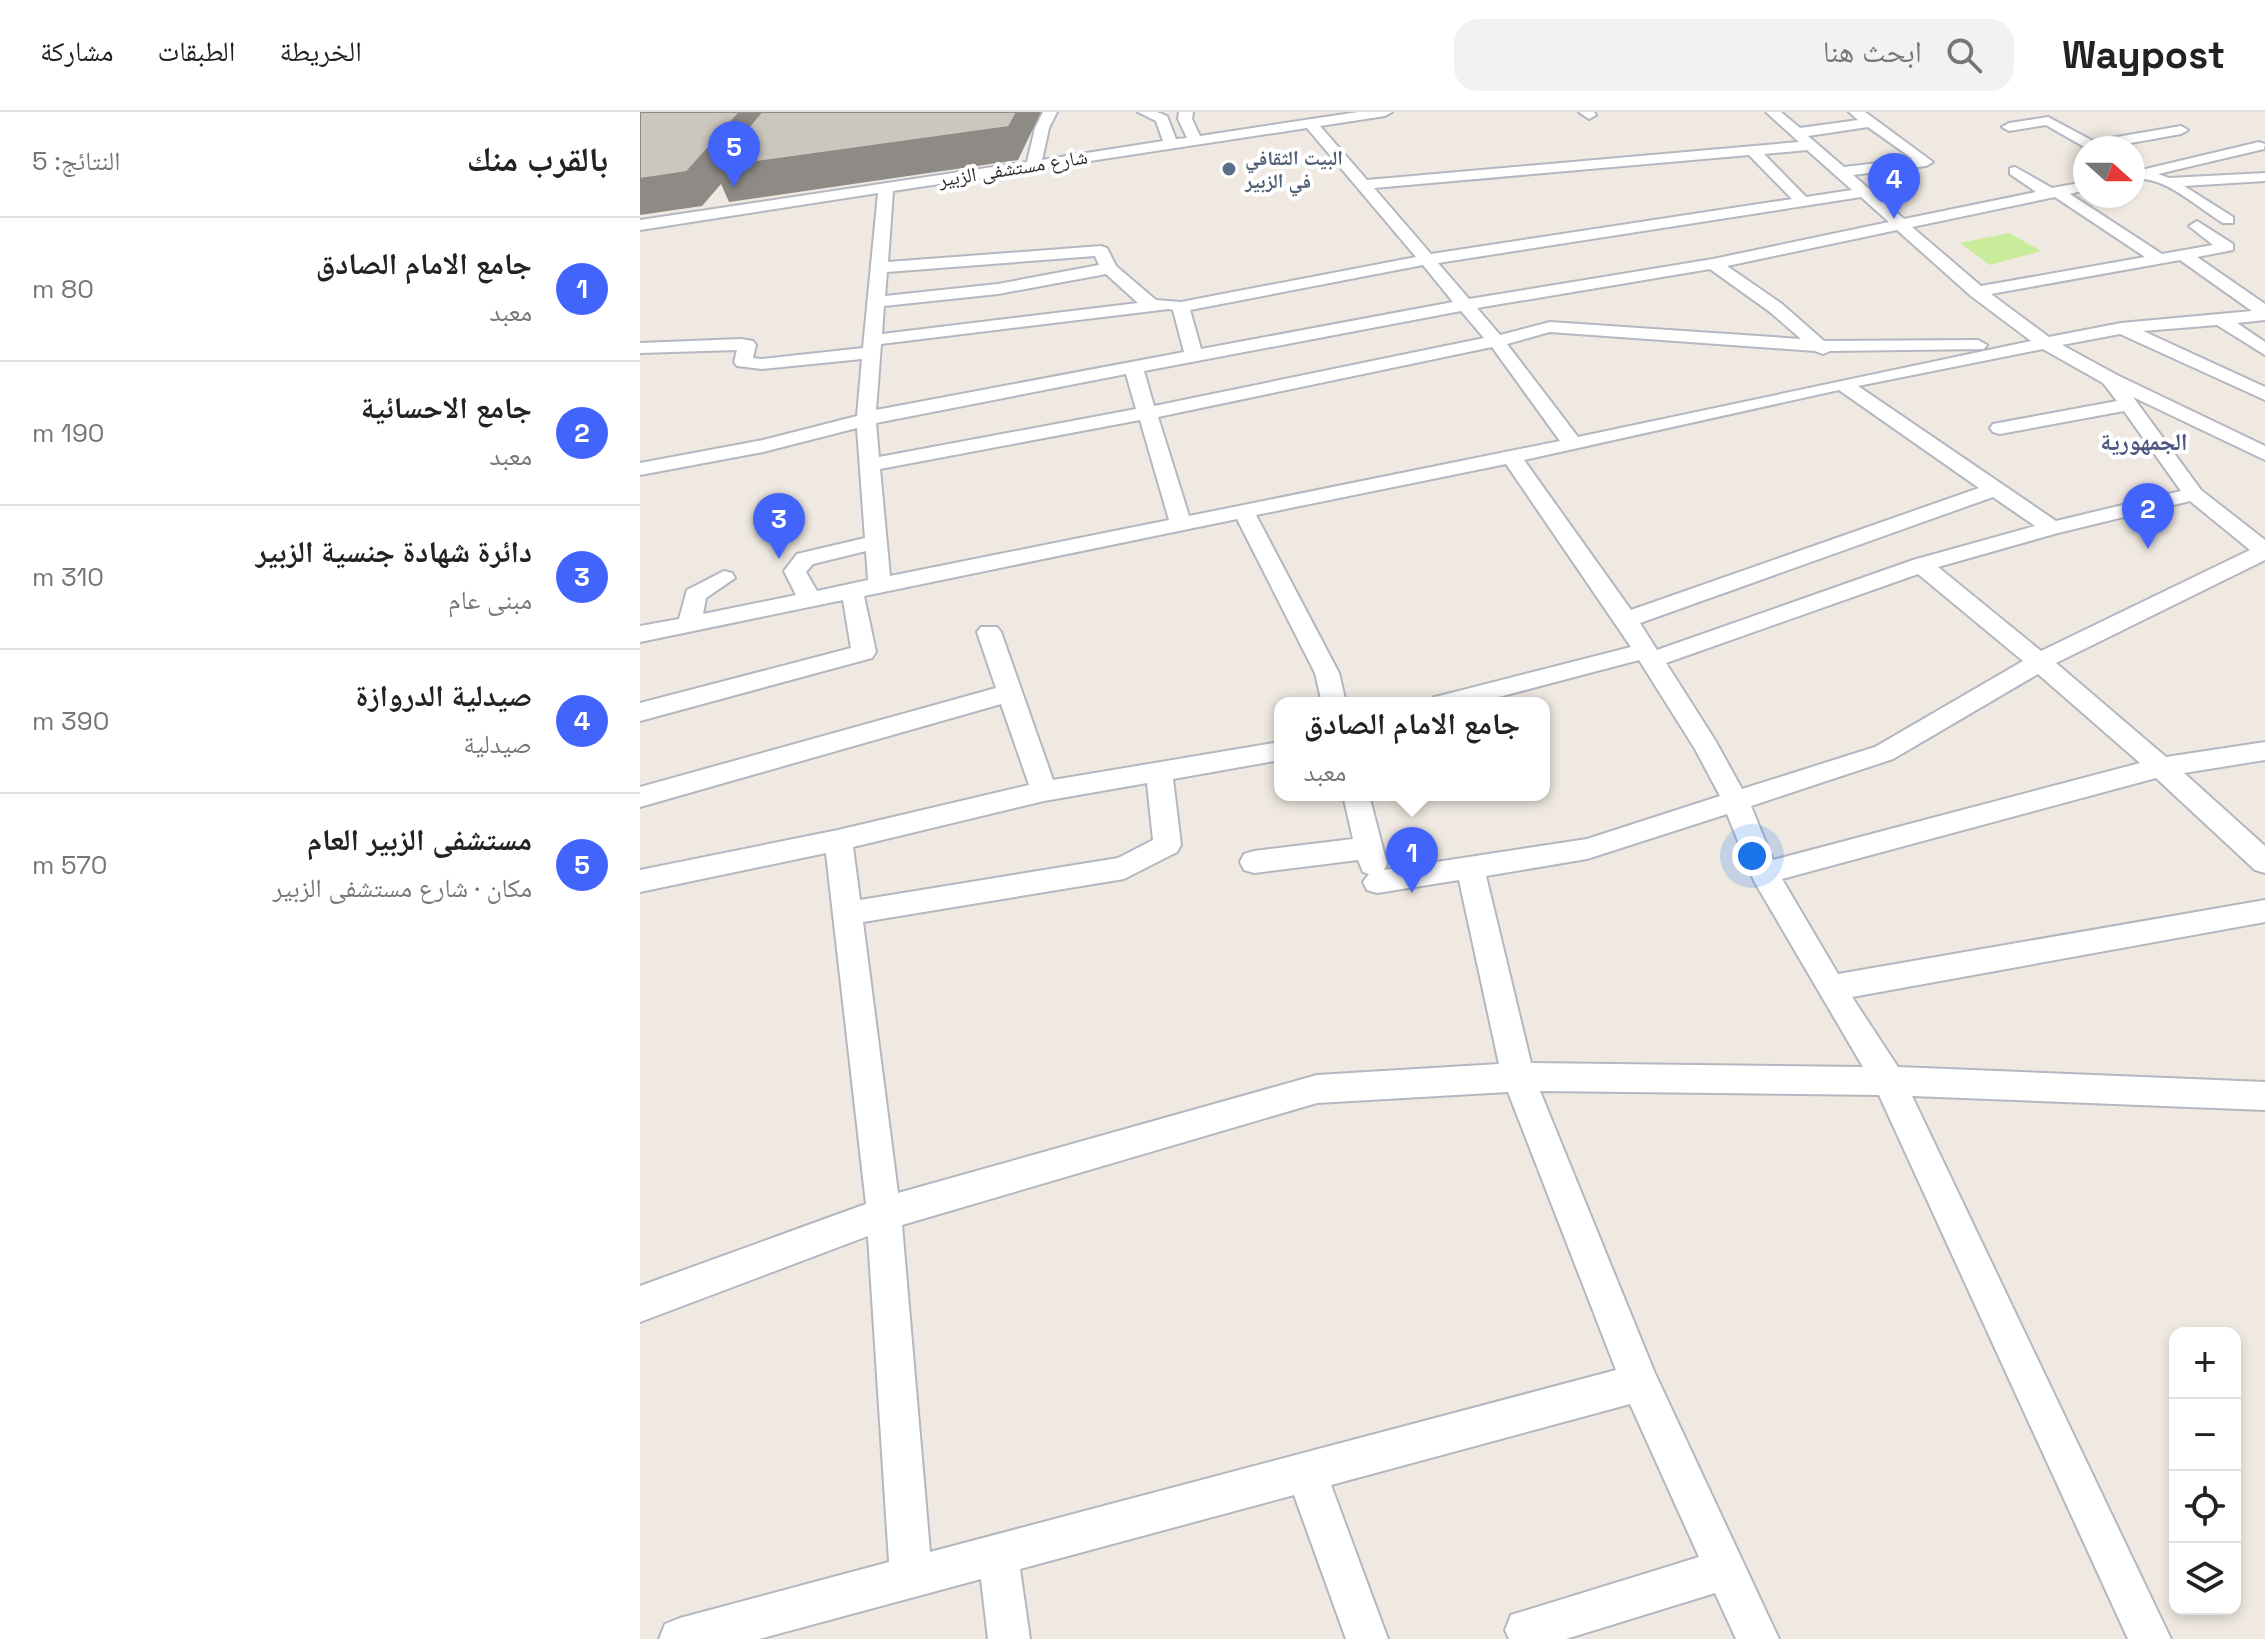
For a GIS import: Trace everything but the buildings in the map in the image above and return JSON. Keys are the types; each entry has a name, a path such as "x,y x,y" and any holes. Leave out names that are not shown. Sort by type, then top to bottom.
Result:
{"street":[{"path":"1034,165 1042,128 1050,112"},
{"path":"1150,113 1186,112 1185,119 1195,141"},
{"name":"شارع مستشفى الزبير","path":"640,225 1195,141 1318,119 1385,112"},
{"path":"1773,112 1977,292 2047,344 2110,379 2265,454"},
{"path":"1843,172 1926,162 1856,112"},
{"path":"1150,113 1162,119 1171,144"},
{"path":"2145,137 2181,130 2161,118"},
{"path":"1318,119 1362,185 1496,341 1573,444"},
{"path":"2009,127 2048,121 2075,136"},
{"path":"1797,133 1871,122"},
{"path":"1362,185 1812,145"},
{"path":"2145,171 2259,146"},
{"path":"1752,150 1802,201"},
{"path":"2015,171 2162,261"},
{"path":"1977,292 2186,257 2227,247 2197,226 2228,220 2168,182 2145,176"},
{"path":"2168,182 2265,177"},
{"path":"880,584 866,420 886,187"},
{"path":"640,469 730,454 866,420 1133,366 1463,305 1713,264 2073,189"},
{"path":"707,215 725,192"},
{"path":"640,348 741,344 747,345 743,362 762,364 1152,306 1169,304 1181,307 1426,260 1867,192"},
{"path":"879,268 1101,251 1109,268 1152,306"},
{"path":"2186,257 2265,313"},
{"path":"1713,264 1776,308 1819,346 1851,382 2052,528"},
{"path":"876,302 998,289 1109,268"},
{"path":"1181,307 1194,356"},
{"path":"640,634 1573,444 1851,382 2121,328 2265,313"},
{"path":"2220,319 2265,350"},
{"path":"870,465 1147,413 1496,341 1550,327 1819,346 2047,344"},
{"path":"2121,328 2265,394"},
{"path":"1133,366 1180,522"},
{"path":"1357,801 1378,888 1470,867 1587,849 1884,753 2041,661 2265,551 2194,494 2110,379"},
{"path":"2000,428 2127,405"},
{"path":"1511,456 1626,620 1706,746 1736,802 1764,873 1830,988 1889,1081 2150,1639"},
{"path":"1626,620 1995,489"},
{"path":"1469,697 1648,655 1921,565 2052,528 2194,494"},
{"path":"1243,510 1327,673 1333,697"},
{"path":"809,598 795,571 805,559 876,542"},
{"path":"1921,565 2041,661 2163,767 2265,862"},
{"path":"689,624 695,595 724,578"},
{"path":"640,712 864,652 852,590"},
{"path":"989,632 1044,791"},
{"path":"640,797 1010,693"},
{"path":"1764,873 2163,767 2265,751"},
{"path":"640,881 838,840 1044,791 1274,752"},
{"path":"847,913 1124,868 1167,845 1159,771"},
{"path":"838,840 884,1214 911,1577"},
{"path":"1254,862 1369,848"},
{"path":"1470,867 1518,1077 1640,1383 1758,1639"},
{"path":"1830,988 2265,911"},
{"path":"640,1304 884,1214 1317,1089 1518,1077 1889,1081 2265,1096"},
{"path":"680,1639 1640,1383"},
{"path":"1306,1472 1367,1639"},
{"path":"998,1554 1009,1639"},
{"path":"1526,1630 1727,1569"}],"green space":[{"path":"2009,233 2041,251 1990,265 1960,243"}],"place":[{"name":"البيت الثقافي في الزبير","path":"1229,169"},
{"name":"مستشفى الزبير العام","path":"734,187"},
{"name":"صيدلية الدروازة","path":"1894,219"},
{"name":"جامع الاحسائية","path":"2148,549"},
{"name":"دائرة شهادة جنسية الزبير","path":"779,559"},
{"name":"جامع الامام الصادق","path":"1412,893"}],"district":[{"name":"الجمهورية","path":"2144,442"}]}
